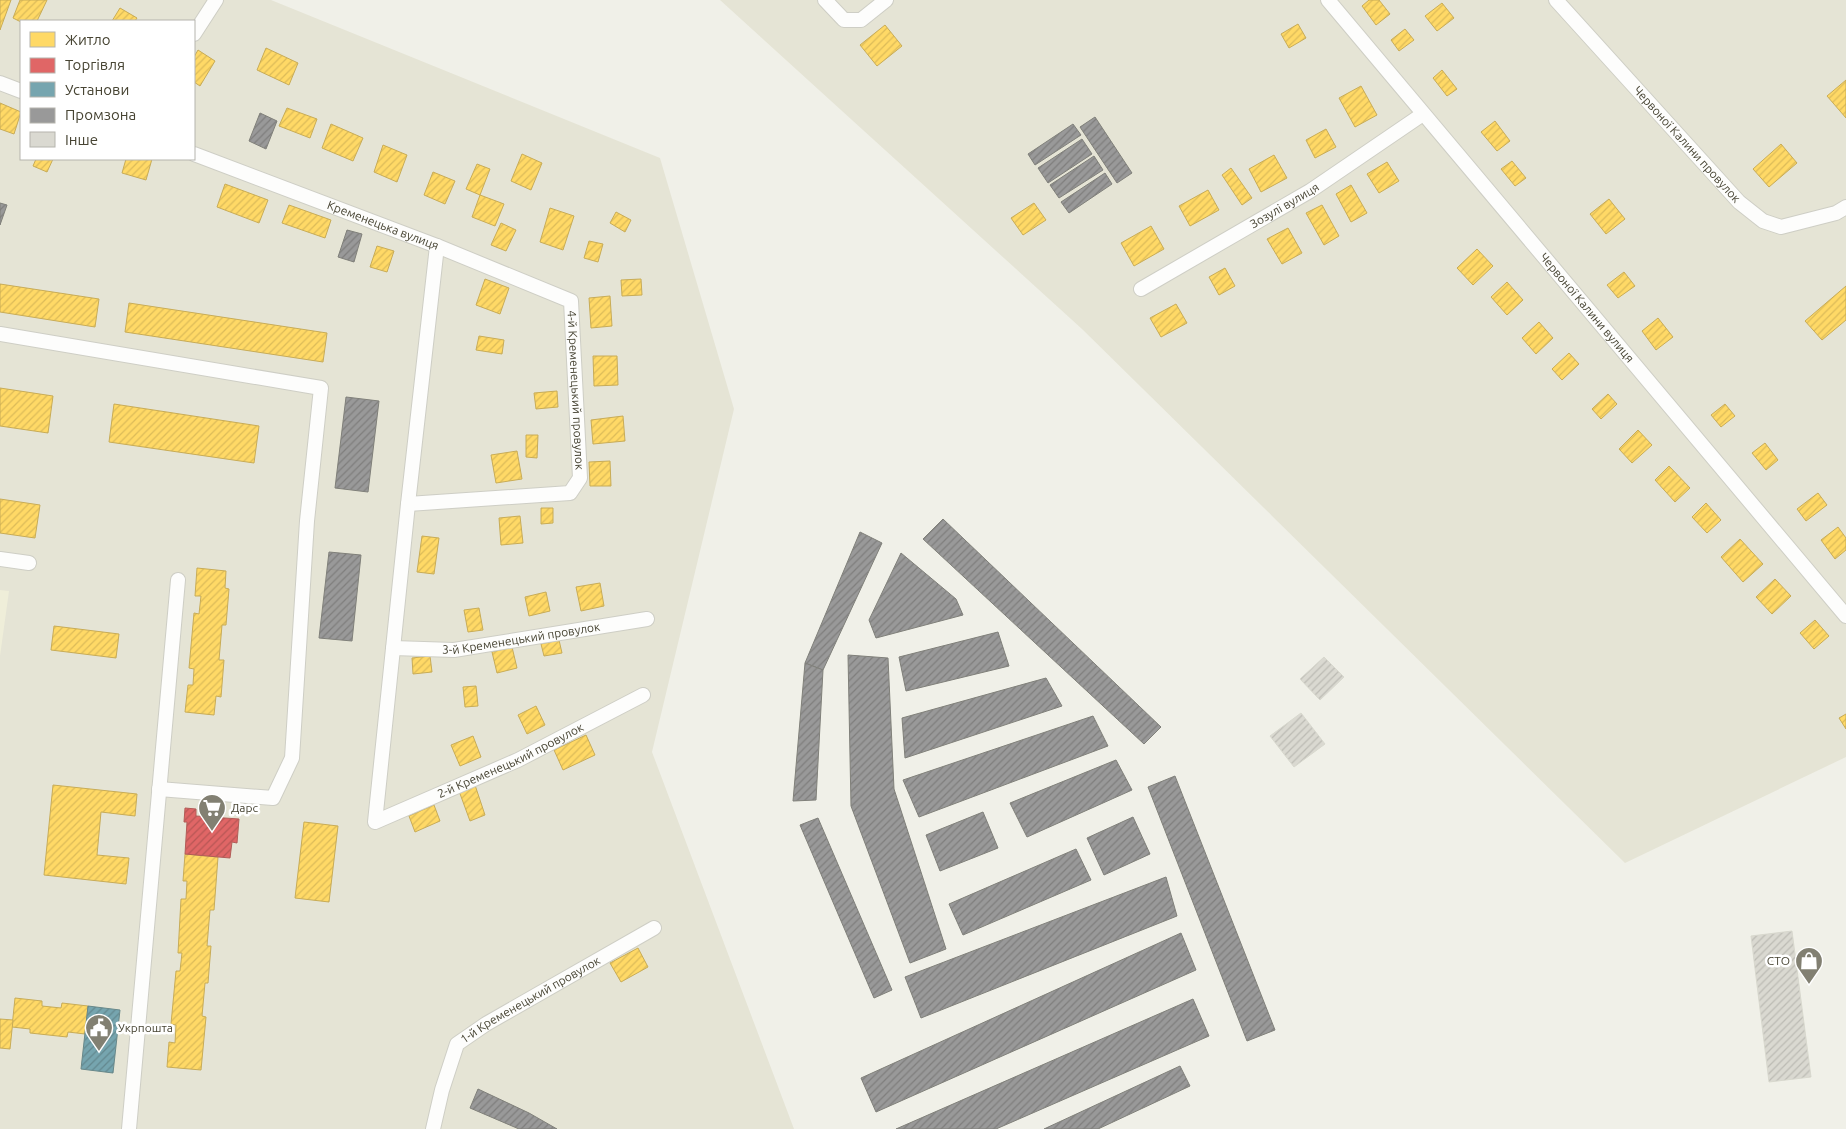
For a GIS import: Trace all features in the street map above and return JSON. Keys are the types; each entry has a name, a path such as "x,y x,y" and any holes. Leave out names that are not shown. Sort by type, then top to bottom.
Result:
{"street":[{"path":"195,32 216,0"},
{"path":"825,0 844,20 861,20 886,0"},
{"name":"Червоної Калини вулиця","path":"1328,0 1846,616"},
{"name":"Червоної Калини провулок","path":"1556,0 1739,202 1763,221 1781,227 1836,213 1846,207"},
{"path":"0,83 20,91"},
{"name":"Зозулі вулиця","path":"1141,289 1310,191 1424,114"},
{"name":"Кременецька вулиця","path":"195,154 437,246 571,301"},
{"path":"393,648 437,246"},
{"name":"4-й Кременецький провулок","path":"408,504 570,493 580,478 571,301"},
{"path":"0,334 321,388 307,522 292,758 273,798 160,789"},
{"path":"0,559 30,563"},
{"path":"129,1129 178,580"},
{"name":"3-й Кременецький провулок","path":"393,648 454,650 647,619"},
{"name":"2-й Кременецький провулок","path":"393,648 375,822 518,760 643,695"},
{"name":"1-й Кременецький провулок","path":"433,1129 442,1090 457,1044 486,1024 654,928"}],"shaded area":[{"path":"0,0 271,0 660,158 734,409 652,752 794,1129 0,1129"},
{"path":"720,0 1846,0 1846,757 1625,863 1082,329"},
{"path":"0,590 9,591 0,656"}],"building: Житло":[{"path":"0,0 11,0 0,30"},
{"path":"20,0 47,0 37,20 20,22 13,18"},
{"path":"1369,0 1379,0 1390,14 1376,25 1362,6"},
{"path":"1442,3 1454,18 1437,31 1425,16"},
{"path":"120,8 137,18 136,20 113,20"},
{"path":"1298,24 1306,38 1289,48 1281,34"},
{"path":"885,25 902,46 877,66 860,45"},
{"path":"1405,29 1414,40 1399,51 1391,40"},
{"path":"266,48 298,63 289,85 257,70"},
{"path":"198,50 215,61 200,86 195,83 195,55"},
{"path":"1442,70 1457,89 1447,96 1433,78"},
{"path":"1846,80 1846,118 1827,96"},
{"path":"1361,86 1377,115 1355,127 1339,98"},
{"path":"0,103 20,112 14,134 0,129"},
{"path":"287,108 317,119 310,138 279,126"},
{"path":"1495,121 1510,141 1497,151 1481,132"},
{"path":"331,124 363,138 353,161 322,148"},
{"path":"1326,129 1336,147 1315,158 1306,140"},
{"path":"1781,144 1797,163 1769,187 1753,169"},
{"path":"383,145 407,155 397,182 374,172"},
{"path":"522,154 542,163 531,190 511,181"},
{"path":"1274,155 1287,178 1261,192 1249,169"},
{"path":"36,160 53,160 47,172 33,166"},
{"path":"126,160 152,160 146,180 122,173"},
{"path":"1512,161 1526,178 1515,186 1501,169"},
{"path":"1387,162 1399,181 1379,193 1367,174"},
{"path":"477,164 490,169 480,195 466,189"},
{"path":"1231,168 1252,198 1242,205 1222,175"},
{"path":"433,172 455,181 445,204 424,195"},
{"path":"225,184 268,200 259,223 217,207"},
{"path":"1351,185 1367,213 1351,222 1336,194"},
{"path":"1208,190 1219,210 1190,226 1179,206"},
{"path":"480,195 504,204 495,226 472,217"},
{"path":"1609,199 1625,219 1606,234 1590,214"},
{"path":"1034,203 1046,220 1023,235 1011,218"},
{"path":"289,205 331,220 325,238 282,223"},
{"path":"1322,205 1339,236 1324,245 1306,213"},
{"path":"550,208 574,216 563,250 540,242"},
{"path":"616,212 631,220 625,232 610,223"},
{"path":"501,223 516,230 506,251 491,245"},
{"path":"1151,226 1164,249 1134,266 1121,243"},
{"path":"1288,228 1302,253 1282,264 1267,239"},
{"path":"589,241 603,244 598,262 584,258"},
{"path":"377,246 394,251 387,272 370,267"},
{"path":"1477,249 1493,266 1473,285 1457,268"},
{"path":"1225,268 1235,286 1219,295 1209,277"},
{"path":"1624,272 1635,286 1618,298 1607,285"},
{"path":"485,279 509,288 500,314 476,305"},
{"path":"641,279 642,295 622,296 621,280"},
{"path":"1507,282 1523,300 1507,315 1491,297"},
{"path":"0,284 99,299 95,327 0,312"},
{"path":"1846,286 1846,320 1822,340 1805,321"},
{"path":"610,296 612,326 591,328 589,298"},
{"path":"129,303 327,333 323,362 125,332"},
{"path":"1176,304 1187,323 1161,337 1150,318"},
{"path":"1658,318 1673,337 1656,350 1642,331"},
{"path":"1539,322 1553,338 1536,354 1522,338"},
{"path":"479,336 504,340 502,354 476,350"},
{"path":"1569,353 1579,364 1562,380 1552,369"},
{"path":"593,356 617,356 618,385 594,386"},
{"path":"0,388 53,396 48,433 0,426"},
{"path":"557,391 558,407 536,409 534,393"},
{"path":"1608,394 1617,404 1601,419 1592,409"},
{"path":"114,404 259,426 254,463 109,442"},
{"path":"1725,404 1735,416 1721,427 1711,415"},
{"path":"623,416 625,441 593,444 591,420"},
{"path":"1638,430 1652,445 1632,463 1619,449"},
{"path":"526,435 538,435 537,458 526,457"},
{"path":"1765,443 1778,460 1766,470 1752,453"},
{"path":"517,451 522,479 496,483 491,455"},
{"path":"610,461 611,486 590,486 589,462"},
{"path":"1669,466 1690,488 1675,502 1655,480"},
{"path":"1818,493 1827,505 1806,521 1797,509"},
{"path":"0,499 40,505 35,538 0,533"},
{"path":"1706,503 1721,520 1707,533 1692,517"},
{"path":"541,508 553,508 553,523 541,524"},
{"path":"520,516 523,543 501,545 499,518"},
{"path":"1838,527 1846,538 1846,550 1835,559 1821,540"},
{"path":"422,536 439,538 434,574 417,572"},
{"path":"1740,539 1763,564 1743,582 1721,557"},
{"path":"197,568 226,571 225,588 229,589 226,625 222,625 219,660 224,660 221,697 216,696 214,715 185,712 188,685 193,685 194,669 189,668 194,613 199,614 201,596 195,596"},
{"path":"1775,579 1791,596 1772,614 1756,597"},
{"path":"600,583 604,606 581,611 576,587"},
{"path":"546,592 550,611 529,616 525,597"},
{"path":"479,608 483,630 468,632 464,610"},
{"path":"1815,620 1829,636 1814,649 1800,633"},
{"path":"54,626 119,634 116,658 51,650"},
{"path":"559,640 562,653 544,656 541,644"},
{"path":"512,647 517,668 497,673 492,652"},
{"path":"430,656 432,672 413,674 412,658"},
{"path":"476,686 478,706 465,707 463,687"},
{"path":"536,706 545,725 527,734 518,715"},
{"path":"1846,714 1846,729 1839,718"},
{"path":"586,735 595,755 563,770 554,750"},
{"path":"473,736 481,757 460,766 451,745"},
{"path":"53,785 137,794 135,816 101,812 97,855 129,858 126,884 44,875"},
{"path":"475,785 485,815 470,821 459,791"},
{"path":"434,805 440,821 415,832 409,816"},
{"path":"304,822 338,826 329,902 295,898"},
{"path":"185,854 218,857 214,910 210,910 207,946 211,946 208,983 205,983 202,1016 206,1017 201,1070 167,1067 169,1042 175,1043 176,1025 171,1024 176,971 180,971 182,953 178,953 181,899 186,899 187,881 183,881"},
{"path":"638,948 648,967 621,982 610,963"},
{"path":"15,998 42,1001 42,1006 61,1008 62,1003 88,1006 85,1034 68,1032 67,1037 30,1033 30,1029 12,1027"},
{"path":"0,1019 13,1020 10,1049 0,1048"}],"building: Торгівля":[{"name":"Дарс","path":"185,808 196,809 196,816 239,819 237,843 232,842 230,858 185,854 187,822 184,822"}],"building: Установи":[{"name":"Укрпошта","path":"88,1006 120,1010 113,1073 81,1069"}],"building: Промзона":[{"path":"260,113 277,121 266,149 249,141"},
{"path":"1095,117 1132,173 1117,183 1080,127"},
{"path":"1073,124 1081,135 1035,165 1028,154"},
{"path":"1082,139 1092,154 1048,183 1038,168"},
{"path":"1094,156 1103,170 1059,198 1050,185"},
{"path":"1105,173 1112,184 1069,213 1061,202"},
{"path":"0,203 7,205 0,225"},
{"path":"347,230 362,234 354,262 338,257"},
{"path":"346,397 379,401 368,492 335,488"},
{"path":"943,519 1161,727 1144,744 923,539"},
{"path":"860,532 882,543 823,670 805,663"},
{"path":"329,552 361,555 352,641 319,638"},
{"path":"901,553 956,599 963,615 876,638 869,620"},
{"path":"998,632 1009,666 906,691 899,657"},
{"path":"848,655 888,658 894,789 946,949 910,963 851,806"},
{"path":"805,663 823,670 816,800 793,801"},
{"path":"1046,678 1062,706 905,758 902,718"},
{"path":"1093,716 1108,746 919,817 903,780"},
{"path":"1116,760 1132,790 1027,837 1010,803"},
{"path":"1175,776 1275,1030 1247,1041 1148,787"},
{"path":"983,812 998,848 940,871 926,835"},
{"path":"1133,817 1150,854 1104,875 1087,838"},
{"path":"818,818 892,990 874,998 800,825"},
{"path":"1076,849 1091,880 963,935 949,904"},
{"path":"1166,877 1177,916 921,1018 905,977"},
{"path":"1181,933 1196,970 876,1112 861,1078"},
{"path":"1193,999 1209,1036 996,1129 896,1129"},
{"path":"1180,1066 1190,1086 1098,1129 1044,1129"},
{"path":"478,1089 529,1113 557,1129 519,1129 470,1108"}],"building: Інше":[{"path":"1324,657 1344,677 1320,700 1300,679"},
{"path":"1301,713 1325,744 1294,767 1270,736"},
{"path":"1792,931 1811,1077 1769,1082 1751,936"}],"place":[{"name":"Дарс","path":"212,832"},
{"name":"СТО","path":"1809,985"},
{"name":"Укрпошта","path":"99,1052"}]}
